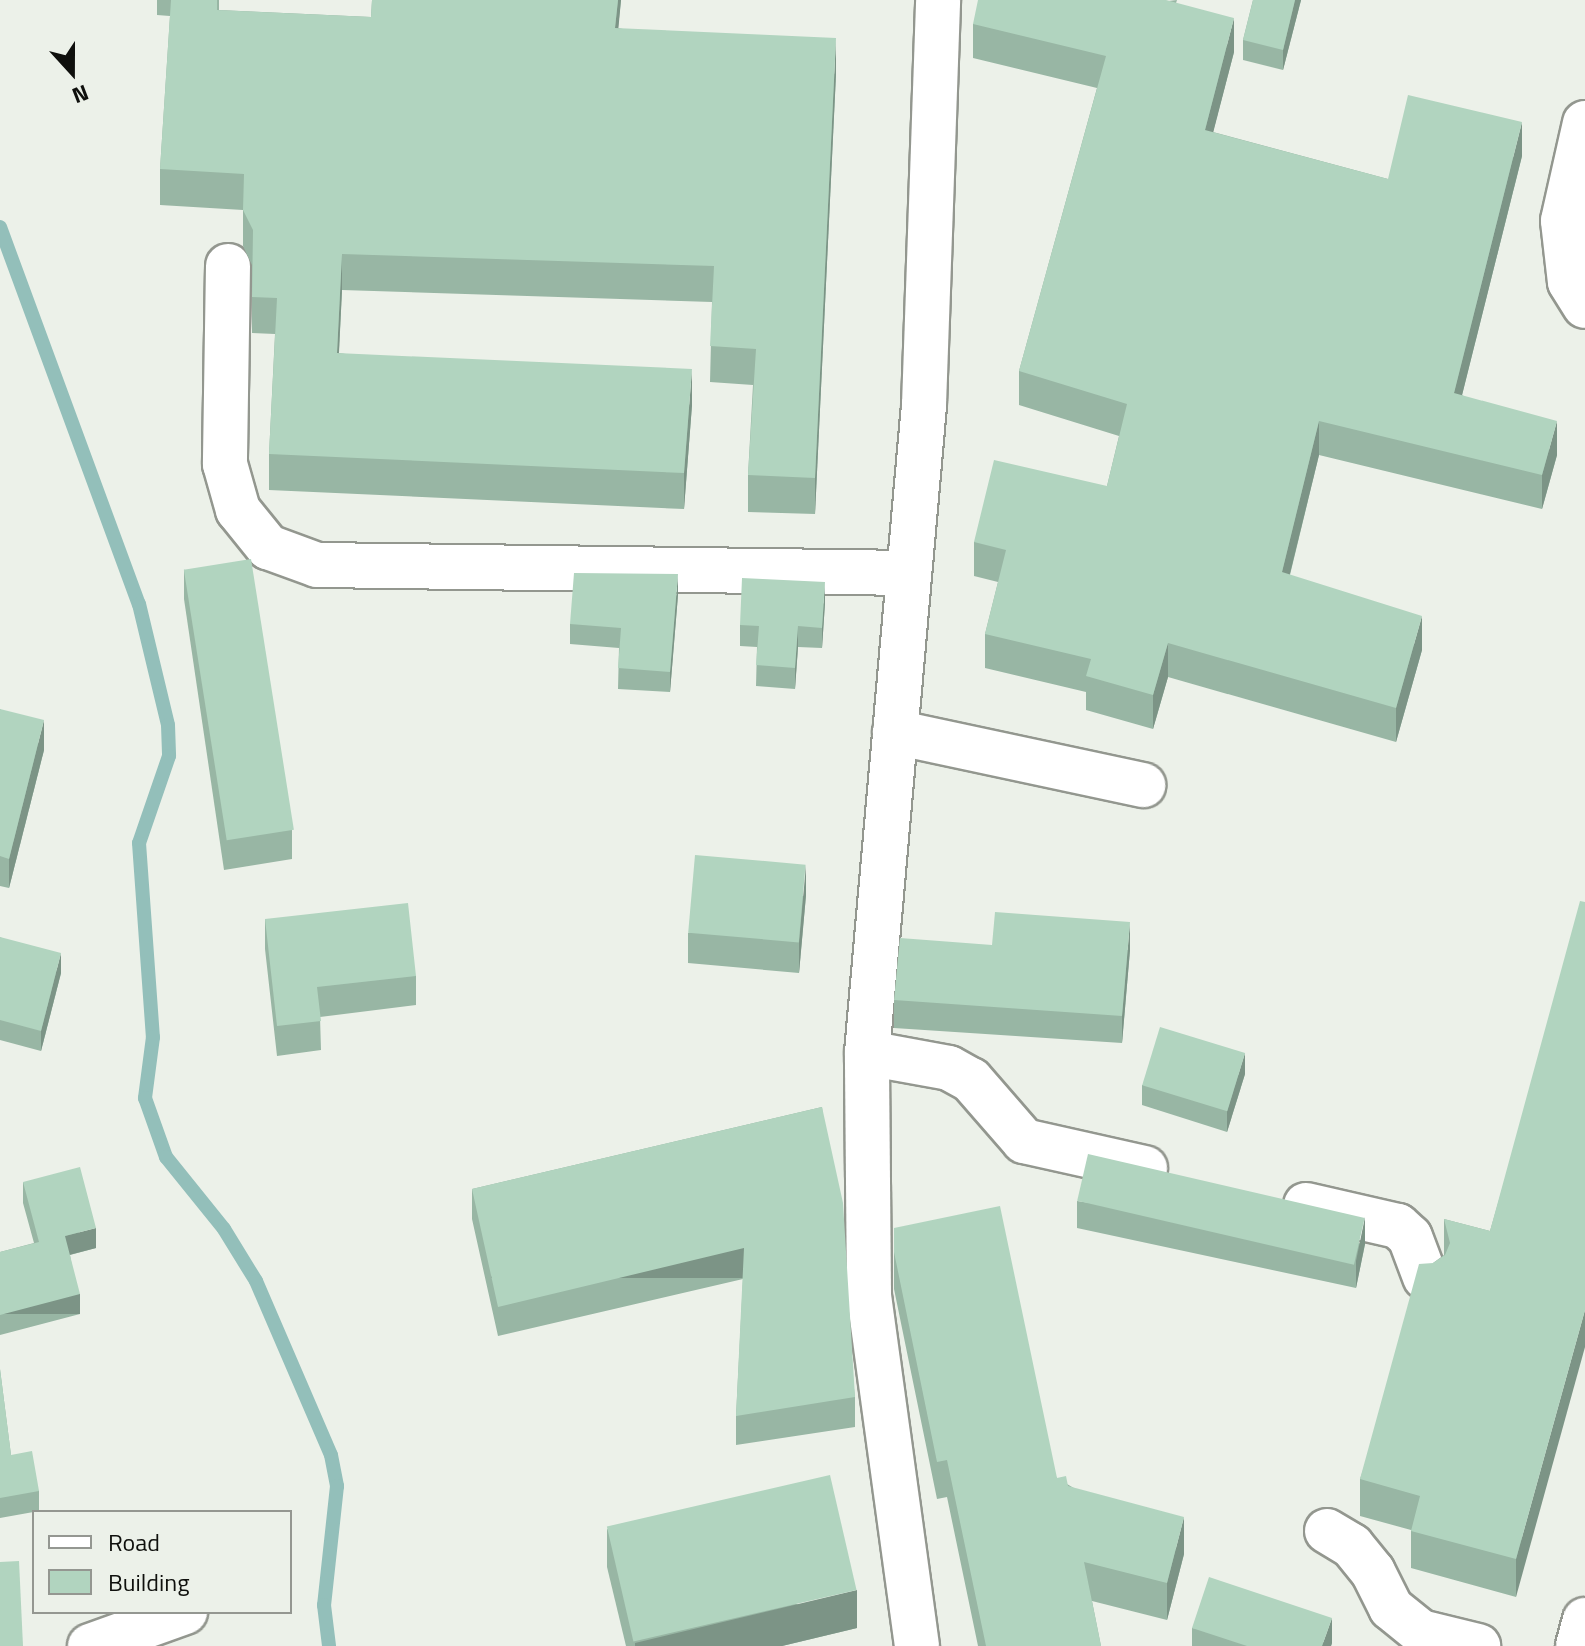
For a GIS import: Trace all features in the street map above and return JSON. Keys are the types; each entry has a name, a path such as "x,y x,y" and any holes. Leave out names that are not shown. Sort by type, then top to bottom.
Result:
{"street":[{"path":"917,1646 869,1295 867,1053 924,405 938,0"},
{"path":"1585,123 1563,221 1570,282 1585,306"},
{"path":"228,266 225,464 238,510 268,547 317,565 909,573"},
{"path":"895,732 1143,785"},
{"path":"867,1053 949,1068 971,1080 1024,1141 1187,1178"},
{"path":"1262,1195 1398,1226 1415,1246 1425,1277"},
{"path":"1327,1531 1352,1546 1401,1616 1421,1632 1478,1646"},
{"path":"90,1646 179,1614"},
{"path":"1578,1646 1585,1620"}],"building":[{"path":"171,0 217,0 217,10 371,17 372,0 618,0 615,28 836,38 815,478 748,475 756,349 710,346 714,266 342,254 337,353 692,369 684,473 269,454 277,298 252,297 253,230 243,210 244,174 160,169"},
{"path":"978,0 1166,0 1234,18 1205,130 1388,179 1408,95 1522,122 1454,393 1557,421 1542,475 1319,421 1282,572 1422,616 1396,708 1168,643 1153,695 1086,676 1091,659 985,634 1006,550 974,542 994,460 1107,486 1127,404 1019,371 1106,56 973,24"},
{"path":"1253,0 1295,0 1283,50 1243,40"},
{"path":"251,559 294,830 227,840 184,570"},
{"path":"574,573 678,574 670,672 618,668 621,628 570,624"},
{"path":"742,578 825,582 822,628 798,626 795,668 756,665 759,626 740,625"},
{"path":"0,709 44,720 9,859 0,856"},
{"path":"695,855 806,865 799,942 688,933"},
{"path":"1580,901 1585,902 1585,1310 1516,1559 1411,1531 1420,1496 1360,1479 1419,1264 1433,1263 1445,1255 1450,1243 1444,1219 1490,1231"},
{"path":"408,903 416,976 317,987 321,1021 277,1026 265,919"},
{"path":"995,912 1130,922 1122,1016 894,1000 900,938 992,945"},
{"path":"0,937 61,953 41,1031 0,1020"},
{"path":"1160,1027 1245,1053 1227,1111 1142,1085"},
{"path":"822,1107 843,1203 855,1397 736,1416 744,1248 498,1307 472,1189"},
{"path":"1088,1154 1365,1218 1354,1265 1077,1201"},
{"path":"80,1167 96,1228 65,1236 80,1294 0,1315 0,1252 39,1242 23,1182"},
{"path":"1000,1206 1057,1478 1066,1476 1068,1486 1184,1517 1167,1583 1084,1562 1101,1646 986,1646 947,1460 937,1462 894,1252 894,1228"},
{"path":"0,1369 11,1455 32,1451 39,1491 0,1498"},
{"path":"830,1475 857,1590 633,1641 607,1527"},
{"path":"19,1561 23,1646 0,1646 0,1562"},
{"path":"1209,1577 1332,1618 1322,1646 1247,1646 1192,1628"}],"waterway":[{"path":"0,227 139,604 168,725 169,756 139,843 153,1037 145,1098 166,1157 224,1229 256,1281 331,1455 337,1486 324,1605 329,1646"}]}
